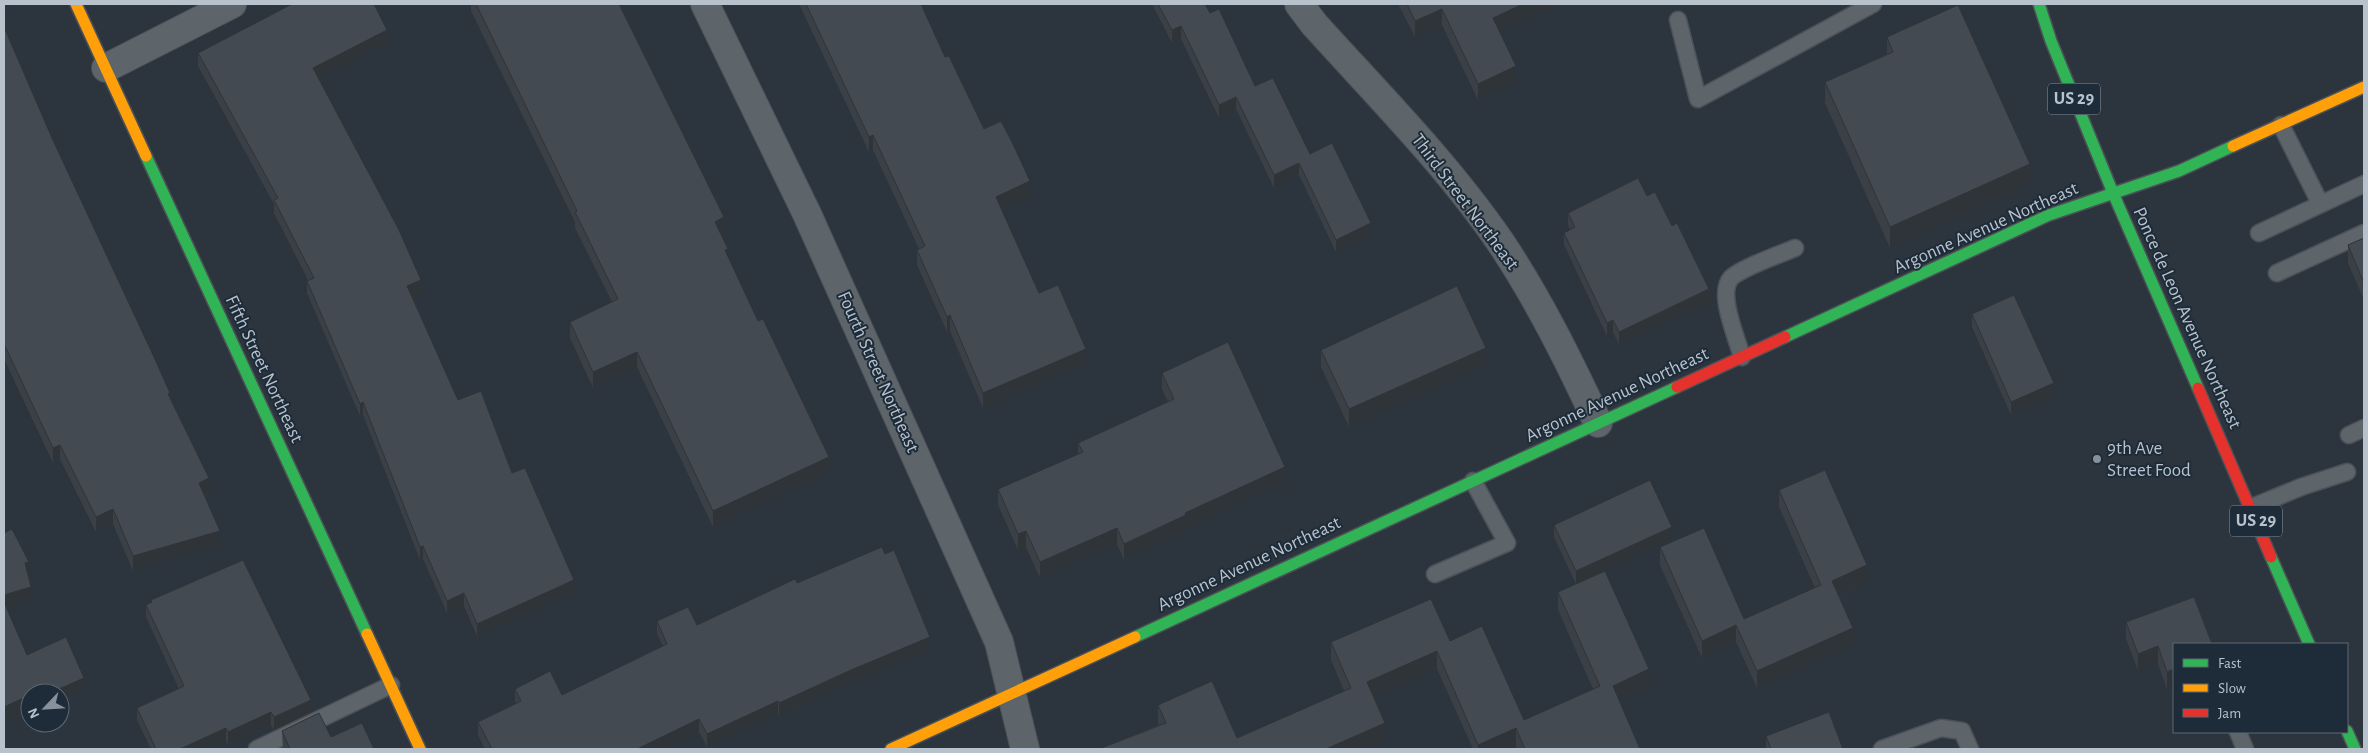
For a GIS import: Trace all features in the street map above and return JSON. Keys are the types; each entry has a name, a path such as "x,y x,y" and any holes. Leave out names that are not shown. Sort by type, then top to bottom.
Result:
{"main road":[{"name":"Fifth Street Northeast","path":"76,4 420,749"},
{"name":"Ponce de Leon Avenue Northeast","path":"2038,4 2051,41 2113,193 2309,643"},
{"name":"Argonne Avenue Northeast","path":"891,749 2049,215 2179,171 2364,87"},
{"path":"2348,733 2355,749"}],"street":[{"path":"106,68 232,4"},
{"name":"Fourth Street Northeast","path":"705,4 807,214 995,633 1025,749"},
{"name":"Third Street Northeast","path":"1299,4 1314,24 1428,150 1500,243 1548,320 1598,423"}],"lane":[{"path":"1678,20 1698,99 1873,4"},
{"path":"2281,125 2320,203"},
{"path":"2259,233 2364,184"},
{"path":"2277,273 2364,233"},
{"path":"1742,356 1728,310 1726,289 1732,278 1795,248"},
{"path":"2349,435 2364,428"},
{"path":"2250,508 2301,487 2347,472"},
{"path":"1435,574 1507,542 1473,481"},
{"path":"257,749 391,685"},
{"path":"1882,749 1941,728 1962,731 1970,749"},
{"path":"2238,733 2245,749"}],"building":[{"path":"292,4 374,4 387,30 313,68 399,230 421,280 407,286 458,400 481,391 512,473 525,468 574,580 477,624 464,593 447,601 423,546 420,547 363,402 360,404 307,281 314,278 274,200 278,198 198,53"},
{"path":"476,4 619,4 724,217 715,222 728,249 725,250 758,321 763,319 829,457 713,511 637,352 593,372 570,322 618,299"},
{"path":"806,4 921,4 945,57 949,56 984,129 1001,121 1013,144 1030,181 996,197 1039,293 1058,285 1086,349 983,393 950,315 947,317 917,250 925,246 873,135 869,137"},
{"path":"1158,4 1205,4 1210,13 1219,9 1255,86 1273,78 1310,154 1332,143 1371,223 1336,240 1299,163 1274,175 1236,97 1219,105 1181,26 1172,30"},
{"path":"1407,4 1523,4 1493,18 1516,66 1478,84 1442,9 1415,21"},
{"path":"1958,5 2030,164 1890,227 1825,82 1893,52 1887,37"},
{"path":"4,27 52,138 154,357 170,393 168,394 209,478 199,483 220,531 133,556 113,509 96,517 60,445 53,448 4,344"},
{"path":"1638,178 1647,196 1655,192 1672,226 1677,223 1709,289 1619,332 1613,320 1607,323 1564,233 1575,227 1568,213"},
{"path":"2364,238 2364,283 2348,245"},
{"path":"1457,286 1486,348 1349,409 1321,350"},
{"path":"2014,295 2054,383 2011,402 1972,314"},
{"path":"1228,342 1285,467 1185,513 1186,515 1124,544 1117,528 1040,562 1026,531 1018,534 998,489 1083,452 1078,443 1174,399 1162,373"},
{"path":"1825,470 1867,565 1832,581 1853,628 1757,671 1736,625 1702,641 1660,547 1704,528 1744,619 1821,585 1779,490"},
{"path":"1650,480 1672,527 1576,571 1554,525"},
{"path":"12,529 29,562 25,563 31,587 4,595 4,533"},
{"path":"882,547 885,554 894,550 930,637 779,703 778,701 707,734 699,719 637,749 492,749 478,722 521,701 515,689 550,671 562,695 667,644 657,621 688,607 697,625 795,579 797,583"},
{"path":"243,560 311,700 274,717 271,712 228,732 226,728 180,749 156,749 137,708 184,686 146,605 152,602 151,600"},
{"path":"1605,571 1649,669 1613,686 1640,749 1525,749 1516,728 1478,745 1437,651 1367,682 1385,723 1326,749 1099,749 1166,723 1158,705 1212,681 1237,738 1351,688 1331,642 1431,599 1450,641 1482,626 1524,720 1600,686 1558,592"},
{"path":"2194,597 2212,643 2173,643 2173,669 2167,672 2158,646 2138,654 2126,622"},
{"path":"4,602 27,655 66,637 84,678 70,684 20,683 20,700 4,707"},
{"path":"1829,712 1843,749 1771,749 1766,736"},
{"path":"319,713 331,737 362,723 374,749 290,749 282,731"}],"traffic: fast":[{"path":"2039,4 2051,41 2113,193 2198,388"},
{"path":"1785,337 2049,215 2179,171 2233,146"},
{"path":"146,156 367,634"},
{"path":"1135,637 1677,387"},
{"path":"2271,557 2309,643"},
{"path":"2348,733 2355,749"}],"traffic: slow":[{"path":"76,4 146,156"},
{"path":"2233,146 2364,87"},
{"path":"367,634 420,749"},
{"path":"891,749 1135,637"}],"traffic: jam":[{"path":"1677,387 1785,337"},
{"path":"2198,388 2271,557"}],"place":[{"name":"9th Ave Street Food","path":"2097,459"}]}
